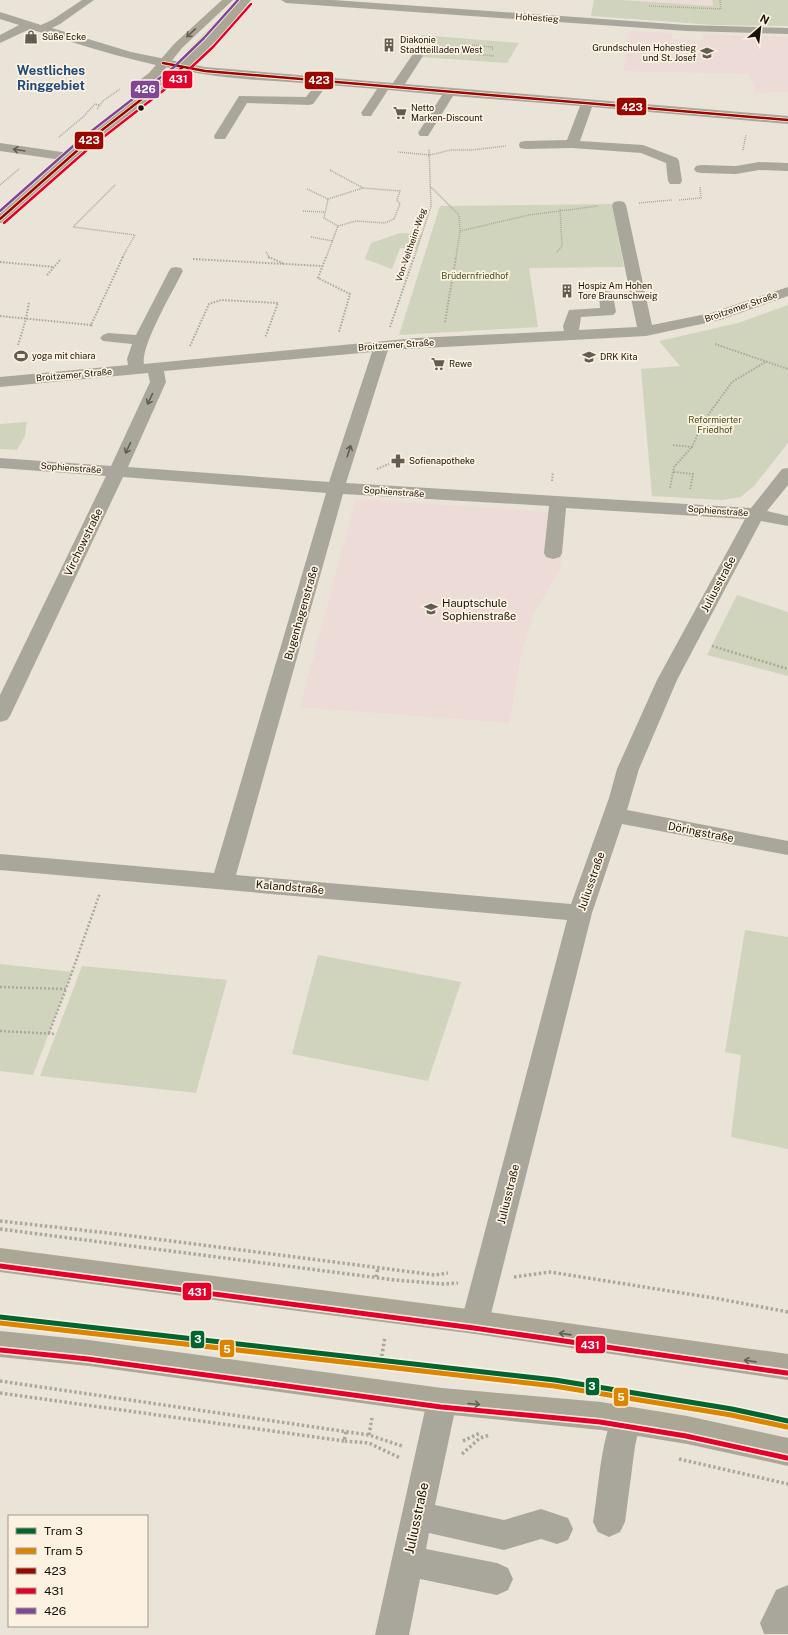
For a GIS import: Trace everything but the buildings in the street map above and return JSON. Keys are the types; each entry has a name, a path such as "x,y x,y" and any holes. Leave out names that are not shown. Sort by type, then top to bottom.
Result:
{"main road":[{"path":"0,203 54,155 153,76 163,63 200,25 228,0"},
{"path":"0,219 68,157 135,103 167,82 221,29 246,0"},
{"path":"0,1260 475,1322 788,1367"},
{"path":"0,1344 89,1353 375,1393 601,1416 686,1430 788,1452"}],"street":[{"path":"41,29 56,22 89,0"},
{"name":"Hohestieg","path":"286,0 687,28 788,31"},
{"path":"0,16 163,63 205,71 788,120"},
{"path":"0,40 28,25"},
{"path":"367,113 417,56"},
{"path":"220,136 243,99 309,101 324,80"},
{"path":"424,133 450,91"},
{"path":"572,144 587,103"},
{"path":"525,145 572,144 643,149 672,161 675,181"},
{"path":"0,147 68,157"},
{"path":"701,169 736,170 760,166 788,167"},
{"path":"612,205 646,331"},
{"path":"137,369 136,359 141,340 176,271"},
{"name":"Broitzemer Straße","path":"0,382 382,346 646,331 715,317 788,291"},
{"path":"572,335 571,326 574,314 608,312 606,294"},
{"path":"108,338 141,340"},
{"name":"Bugenhagenstraße","path":"223,880 336,488 382,346"},
{"name":"Virchowstraße","path":"0,716 117,472 158,382 155,367"},
{"name":"Sophienstraße","path":"0,463 336,488 549,492 756,514 788,521"},
{"name":"Juliusstraße","path":"475,1322 580,913 614,815 628,769 667,680 756,514 788,473"},
{"path":"549,492 553,553"},
{"name":"Döringstraße","path":"614,815 788,848"},
{"name":"Kalandstraße","path":"0,862 223,880 580,913"},
{"name":"Juliusstraße","path":"392,1635 442,1400"},
{"path":"609,1522 620,1446 626,1420"},
{"path":"417,1516 504,1535 541,1524 557,1529"},
{"path":"407,1562 497,1578"}],"path":[{"path":"706,9 721,9"},
{"path":"462,44 492,47 493,50"},
{"path":"417,56 419,51 436,50 494,56"},
{"path":"56,139 83,117 95,104 99,105"},
{"name":"Von-Veltheim-Weg","path":"389,329 431,206 430,155 424,133"},
{"path":"398,152 430,155 450,150 525,145"},
{"path":"0,185 23,165"},
{"path":"328,199 324,212 324,218 338,226 356,222 384,223 394,219 400,204 397,200 400,192 363,188 330,170"},
{"path":"91,325 120,261 134,235 73,227 115,185"},
{"path":"430,186 459,215 460,231 444,329"},
{"path":"307,189 328,199 363,188"},
{"path":"460,231 488,222 560,209 612,205"},
{"path":"557,252 562,246 560,209"},
{"path":"303,211 324,212"},
{"path":"338,226 318,278 350,294 339,334"},
{"path":"311,237 333,242"},
{"path":"266,252 268,257 285,264"},
{"path":"186,258 322,266"},
{"path":"47,275 61,259"},
{"path":"0,262 54,267"},
{"path":"189,347 209,304 221,300 278,303 265,339"},
{"path":"18,345 26,319 29,302"},
{"path":"0,316 91,325 108,338"},
{"path":"715,344 788,369"},
{"path":"677,490 670,489 674,467 692,447 704,422 732,382 767,361"},
{"path":"673,445 692,447"},
{"path":"549,492 554,472"},
{"path":"674,472 693,474 690,491 683,490"},
{"path":"707,645 788,669"},
{"path":"49,1033 102,889"},
{"path":"0,987 66,989"},
{"path":"0,1032 56,1034"},
{"path":"0,1221 117,1234 435,1275 448,1273"},
{"path":"0,1230 395,1280 444,1284 486,1281 550,1272 720,1299 788,1312"},
{"path":"376,1277 378,1268"},
{"path":"369,1435 395,1280"},
{"path":"0,1381 369,1435 404,1446 451,1447 482,1432"},
{"path":"0,1393 344,1441 369,1443 401,1458"},
{"path":"344,1441 346,1432"}],"shaded area":[{"path":"620,0 712,0 713,6"},
{"name":"Grundschulen Hohestieg und St. Josef","path":"629,31 672,33 672,39 703,40 703,34 788,37 788,92 756,93 749,74 623,71"},
{"name":"Hauptschule Sophienstraße","path":"356,499 566,513 560,570 533,614 520,658 510,723 300,707"}],"green space":[{"path":"594,0 620,0 713,6 712,0 788,0 788,26 714,25 591,16"},
{"path":"235,2 238,2 192,52 187,51"},
{"path":"421,35 519,43 507,63 420,57"},
{"name":"Brüdernfriedhof","path":"612,204 624,267 529,268 538,327 399,335 440,206"},
{"path":"400,233 422,234 417,249 400,248 392,269 365,259 371,243"},
{"name":"Reformierter Friedhof","path":"788,305 788,443 754,486 741,497 722,500 652,496 641,369 680,366 659,341 738,323"},
{"path":"27,422 25,436 17,450 0,449 0,424"},
{"path":"737,595 788,612 788,676 707,655"},
{"path":"745,930 788,937 788,1149 731,1137 741,1055 725,1052"},
{"path":"318,955 461,982 428,1081 292,1054"},
{"path":"0,964 72,972 33,1075 0,1071"},
{"path":"82,966 227,980 196,1093 40,1076"}],"tram line":[{"name":"3","path":"0,1317 555,1380 732,1409 788,1421"},
{"name":"5","path":"0,1323 554,1386 731,1415 787,1427"}],"transit line":[{"name":"426","path":"0,211 80,140 174,67 204,38 238,0"},
{"name":"431","path":"4,223 88,149 182,76 213,47 251,4"},
{"name":"423","path":"163,63 205,71 788,120"},
{"name":"423","path":"0,219 88,141 183,67"},
{"name":"431","path":"0,1266 474,1328 787,1373"},
{"name":"431","path":"0,1350 88,1359 441,1407 600,1422 686,1436 787,1458"}],"place":[{"name":"Süße Ecke","path":"31,37"},
{"name":"Diakonie Stadtteilladen West","path":"389,45"},
{"name":"Grundschulen Hohestieg und St. Josef","path":"707,53"},
{"name":"Netto Marken-Discount","path":"400,113"},
{"name":"Hospiz Am Hohen Tore Braunschweig","path":"567,291"},
{"name":"yoga mit chiara","path":"21,356"},
{"name":"DRK Kita","path":"589,357"},
{"name":"Rewe","path":"438,364"},
{"name":"Sofienapotheke","path":"398,461"},
{"name":"Hauptschule Sophienstraße","path":"431,609"}],"district":[{"name":"Westliches Ringgebiet","path":"51,78"}]}
